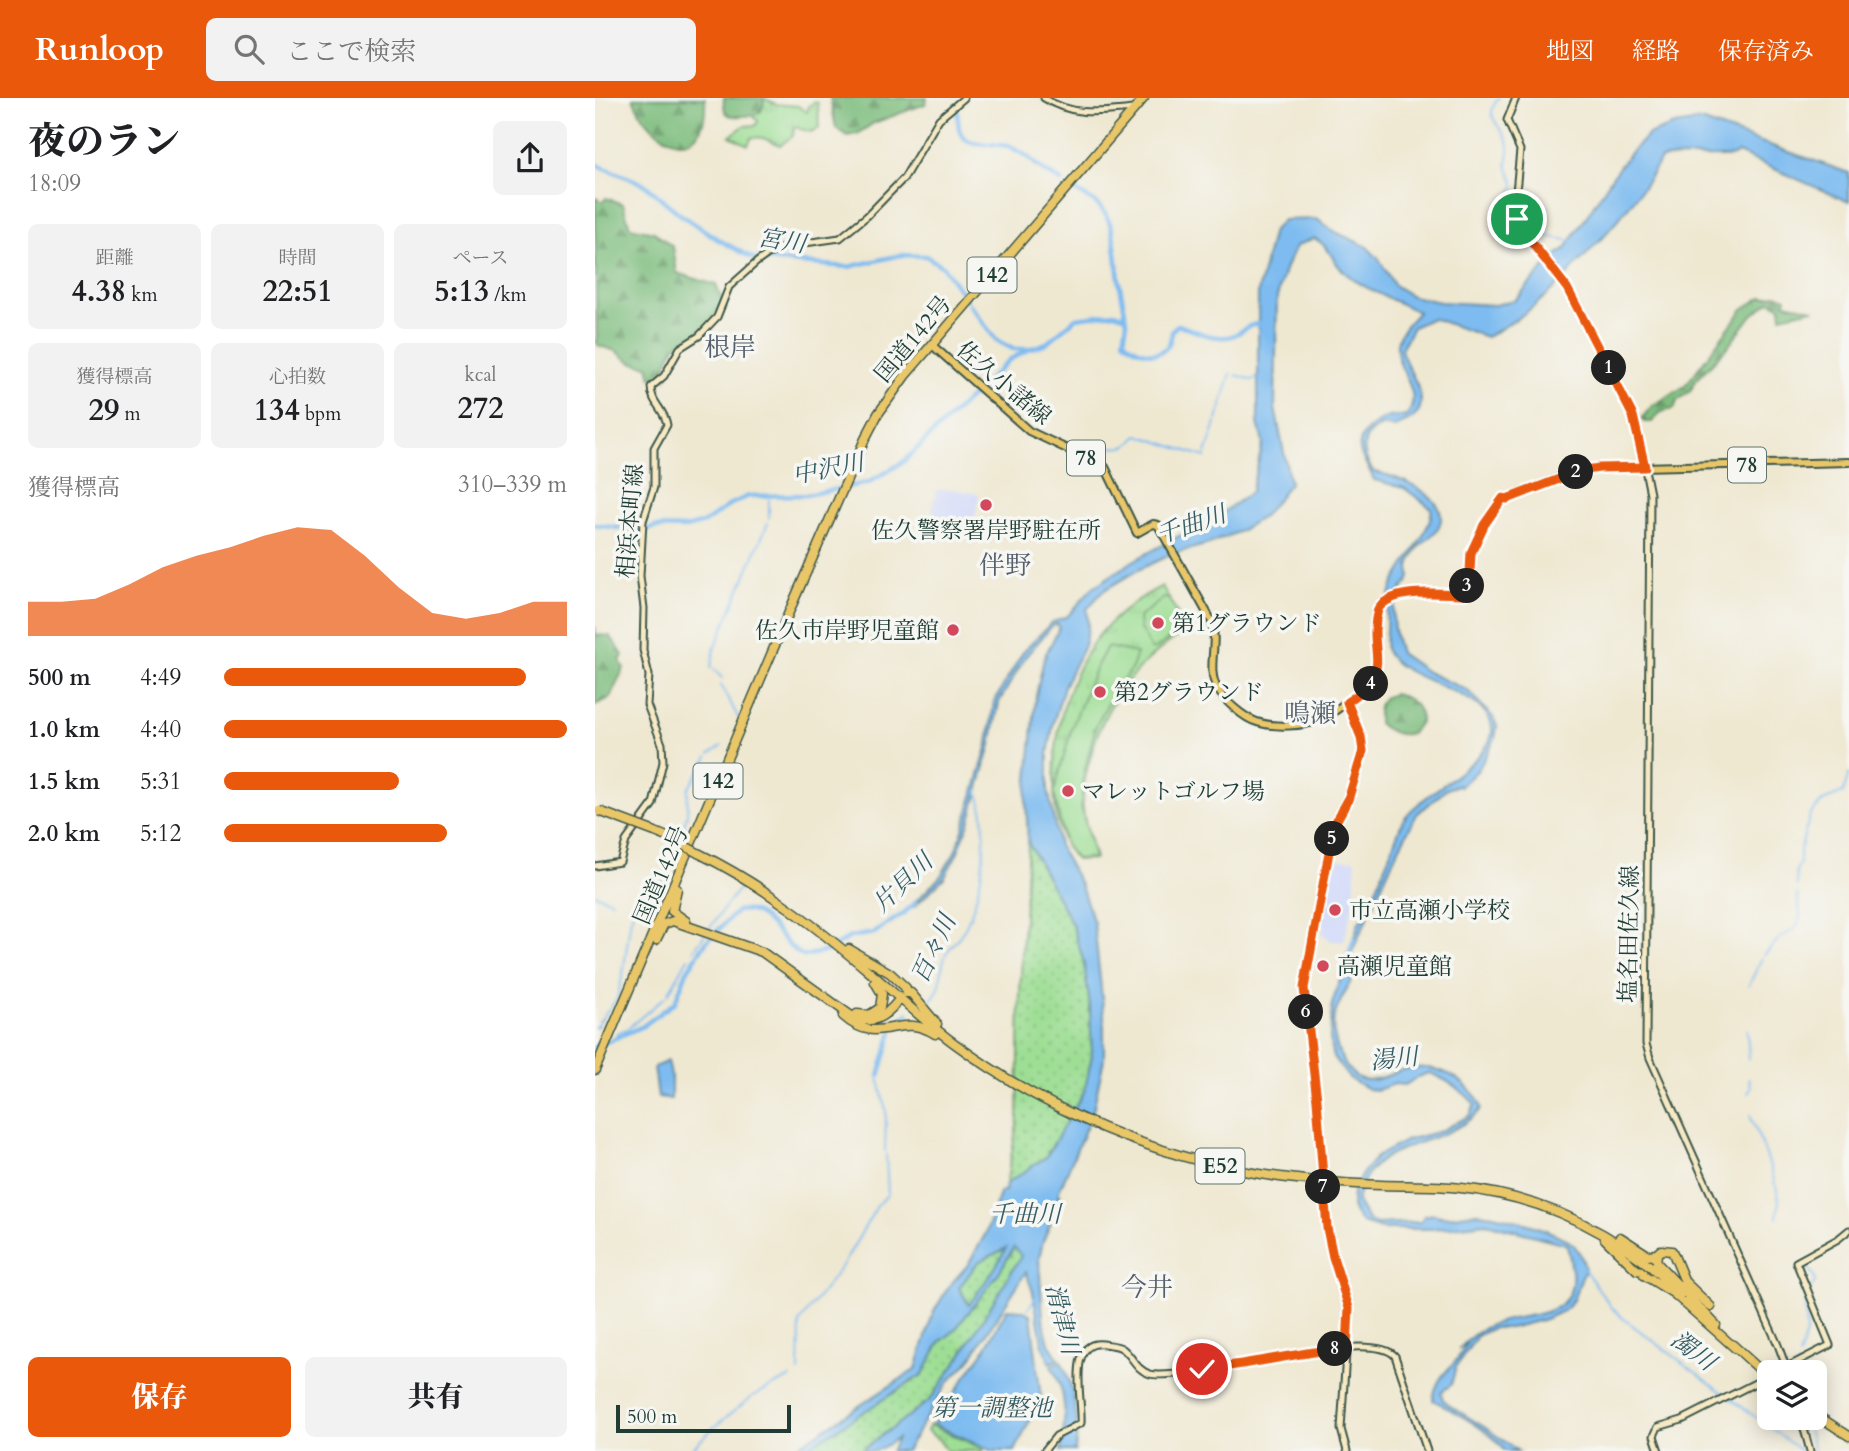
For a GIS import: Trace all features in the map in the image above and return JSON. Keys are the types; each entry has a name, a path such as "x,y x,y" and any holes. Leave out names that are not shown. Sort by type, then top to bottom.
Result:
{"highway":[{"name":"国道142号","path":"613,1032 795,598 878,414 932,345 1144,98"},
{"name":"国道142号","path":"595,1070 653,945 817,559 826,530"},
{"name":"E52","path":"597,810 672,839 741,876 787,906 845,950 933,1026 979,1061 1055,1107 1153,1147 1268,1176 1350,1184 1469,1189 1497,1193 1553,1210 1601,1232 1646,1266 1757,1370"},
{"path":"680,880 672,908 675,915 686,922"},
{"path":"787,906 832,940"},
{"path":"664,914 762,952 857,1021 869,1023 885,1017 902,998 911,993 943,1030 979,1061"},
{"path":"653,945 667,922 686,922"},
{"path":"832,1002 852,1012 866,1015 878,1010 882,1000 881,990 874,980 845,950"},
{"path":"845,950 890,973 906,988 902,998"},
{"path":"832,1002 851,1022 862,1029 875,1031 911,1024 924,1027 979,1061"},
{"name":"国道142号","path":"595,1079 608,1043"},
{"path":"1553,1210 1607,1231 1647,1255 1670,1250 1674,1253 1685,1282 1711,1307"},
{"path":"1646,1266 1658,1253"},
{"path":"1658,1253 1656,1262 1675,1279 1733,1345"},
{"path":"1827,1422 1849,1436"}],"main road":[{"name":"相浜本町線","path":"595,866 620,862 626,841 653,804 663,762 662,744 647,705 649,675 643,650 644,608 640,576 642,531 654,487 654,448 667,425 666,418 654,402 652,387 664,376 680,348 699,336 715,319 729,287 760,260 791,245 844,236 904,178 939,119 964,98"},
{"path":"1044,98 1063,109 1086,113 1135,109"},
{"name":"塩名田佐久線","path":"1516,98 1507,120 1520,150 1515,206 1521,229 1564,284 1631,412 1650,500 1646,1044 1783,1360"},
{"name":"佐久小諸線","path":"932,345 1033,434 1103,465 1137,533 1154,524 1159,526 1206,610 1214,630 1213,675 1216,686 1223,696 1254,721 1287,725 1317,721 1364,691 1374,678 1376,667 1378,609 1384,603 1416,593 1464,594 1470,572 1471,553 1484,525 1503,498 1507,499 1580,471 1599,468 1849,462"},
{"path":"1347,702 1361,737 1363,751 1348,800 1334,825 1304,984 1331,1250 1348,1304 1341,1429 1347,1451"},
{"path":"1804,1360 1830,1345 1796,1262 1849,1230"},
{"path":"1044,1451 1055,1437 1080,1425 1082,1421 1080,1357 1083,1350 1093,1344 1121,1347 1143,1371 1159,1375 1229,1367 1301,1352 1347,1348 1386,1350 1394,1355 1427,1451"},
{"path":"1659,1451 1654,1436 1657,1429 1682,1420 1757,1383"},
{"path":"1804,1430 1809,1451"}],"shaded area":[{"path":"952,489 979,494 973,530 931,530 936,490"},
{"name":"市立高瀬小学校","path":"1329,859 1356,860 1354,898 1344,942 1332,941 1321,934 1324,926 1317,922"}],"green space":[{"path":"633,98 705,98 704,120 698,134 688,141 677,142 664,137 652,127"},
{"path":"724,98 763,98 763,107 756,115 733,116 725,112"},
{"path":"764,98 776,104 798,106 807,112 809,106 814,102 818,103 819,128 811,132 794,127 793,136 780,145 752,137 748,145 730,136 744,126 756,125 758,121 752,115 762,110"},
{"path":"830,98 927,98 925,104 847,136 836,128"},
{"path":"595,197 603,202 606,198 623,204 630,227 654,232 673,247 677,273 716,285 723,302 708,325 675,346 665,368 669,375 665,379 659,376 651,377 648,366 631,362 616,351 597,343"},
{"path":"1777,294 1786,298 1785,303 1814,309 1781,316 1780,306 1770,301 1752,315 1730,344 1696,380 1690,391 1677,401 1674,409 1661,412 1652,422 1644,422 1642,418 1652,406 1685,386 1743,309 1762,297"},
{"path":"1162,586 1181,620 1176,629 1180,635 1134,674 1122,688 1103,721 1088,765 1083,795 1085,820 1095,859 1076,860 1066,845 1055,803 1055,754 1063,709 1079,666 1100,634 1124,610"},
{"name":"第1グラウンド","path":"1164,598 1169,599 1180,619 1174,627 1174,635 1151,649 1140,629 1139,617"},
{"path":"595,626 596,635 610,636 623,655 620,661 624,668 610,698 595,705"},
{"path":"1107,647 1136,653 1132,668 1093,729 1095,730 1084,772 1081,806 1094,858 1076,859 1065,845 1054,792 1072,727 1095,669"},
{"path":"1393,694 1409,699 1418,710 1421,721 1412,733 1394,733 1378,723 1378,708 1383,698"},
{"path":"1028,842 1073,926 1084,963 1090,1006 1092,1056 1085,1090 1046,1157 1006,1184 1018,1119 1020,993"},
{"path":"1014,1246 1022,1255 962,1354 930,1400 861,1451 802,1451 923,1374 940,1342 954,1331 998,1274"},
{"path":"1006,1248 1006,1252 970,1306 959,1288 978,1262"},
{"path":"930,1425 984,1449 947,1451 939,1440 927,1431"}],"water":[{"name":"千曲川","path":"1701,121 1849,173 1849,202 1738,153 1725,157 1661,159 1635,198 1606,233 1551,291 1516,320 1486,337 1432,318 1413,327 1401,349 1420,393 1419,410 1412,419 1394,428 1384,425 1374,430 1365,443 1367,459 1374,472 1416,487 1426,493 1440,510 1439,527 1415,554 1409,566 1409,580 1395,602 1393,624 1400,653 1427,672 1467,690 1493,717 1497,726 1495,739 1478,770 1460,787 1458,785 1447,789 1417,814 1354,947 1349,960 1354,974 1338,1006 1333,1026 1340,1055 1358,1078 1371,1080 1410,1068 1434,1069 1463,1083 1477,1098 1481,1109 1465,1123 1447,1133 1391,1154 1376,1165 1364,1180 1357,1202 1369,1221 1377,1224 1421,1222 1424,1216 1434,1214 1487,1214 1551,1232 1573,1244 1578,1251 1585,1270 1573,1300 1564,1311 1510,1328 1493,1328 1477,1336 1456,1367 1451,1385 1441,1392 1443,1400 1449,1405 1518,1451 1505,1451 1482,1429 1433,1400 1435,1390 1466,1344 1458,1350 1472,1336 1501,1321 1544,1312 1566,1299 1571,1288 1572,1271 1566,1244 1486,1223 1434,1229 1381,1229 1362,1223 1352,1207 1353,1191 1376,1157 1407,1140 1441,1131 1469,1116 1475,1105 1454,1086 1429,1073 1405,1085 1368,1089 1349,1078 1333,1057 1330,1039 1332,1004 1359,922 1366,915 1403,820 1424,799 1480,755 1492,732 1489,718 1479,706 1409,671 1395,662 1385,649 1387,611 1392,588 1428,525 1431,508 1404,488 1374,480 1360,451 1360,445 1366,431 1375,424 1390,417 1406,417 1411,407 1411,389 1397,354 1397,344 1402,331 1418,312 1351,278 1339,267 1324,245 1314,238 1296,246 1277,297 1275,408 1290,483 1264,516 1240,531 1209,544 1172,554 1103,591 1087,609 1088,627 1084,646 1064,686 1054,721 1048,754 1048,789 1059,846 1080,884 1094,923 1104,1016 1104,1059 1093,1111 1059,1191 1058,1196 1062,1197 1043,1241 1039,1258 1043,1318 1049,1344 1059,1359 1050,1363 1043,1347 1033,1292 1026,1272 969,1361 948,1382 906,1451 891,1451 897,1439 876,1451 861,1451 930,1400 962,1354 1021,1256 1014,1247 998,1274 954,1331 940,1342 923,1374 802,1451 794,1451 799,1445 916,1369 933,1313 949,1286 967,1266 986,1233 1001,1191 1005,1191 1006,1184 1046,1157 1085,1090 1092,1055 1090,1006 1084,963 1073,926 1028,842 1026,800 1036,696 1044,658 1059,628 1058,624 1052,626 1026,656 999,702 991,745 969,823 957,854 944,878 914,907 912,905 940,877 954,854 988,744 994,702 1023,652 1051,623 1068,616 1092,588 1133,561 1225,511 1251,492 1263,443 1258,423 1258,292 1273,230 1283,220 1317,219 1331,230 1366,246 1379,259 1394,285 1412,296 1440,302 1495,305 1515,300 1554,257 1566,248 1629,154 1648,135 1674,125","holes":["1006,1248 969,1305 959,1288 978,1262"]},
{"path":"668,1061 671,1099 658,1097 654,1067"},
{"name":"第一調整池","path":"1007,1309 1022,1310 1031,1315 1041,1398 1015,1451 993,1451 933,1424 985,1349"},
{"path":"1061,1361 1075,1405 1075,1451 1061,1451 1064,1428 1063,1397 1051,1366"}],"waterway":[{"path":"1499,98 1492,112 1507,139 1508,165 1514,184 1505,213 1508,226 1520,231"},
{"path":"957,106 959,129 964,138 986,144"},
{"path":"990,144 1009,146 1023,154"},
{"path":"1025,155 1061,181"},
{"name":"宮川","path":"595,164 644,184 681,215 754,259 848,267 901,255 926,256 943,267 967,300"},
{"path":"1069,187 1104,211 1112,229 1119,278"},
{"path":"1529,233 1572,241"},
{"name":"宮川","path":"1119,281 1127,322 1124,340 1144,352 1155,353 1165,349 1173,329 1178,325 1215,337 1232,336 1253,325 1263,325"},
{"name":"宮川","path":"970,305 996,340 1013,349 1029,349 1047,343 1076,318 1114,313 1124,316"},
{"name":"中沢川","path":"595,525 644,531 656,527 686,528 704,523 731,504 749,496 806,495 868,483 903,462 1009,360 1029,349"},
{"path":"1217,420 1231,373"},
{"path":"1236,375 1252,380 1258,378"},
{"path":"1144,437 1205,457 1216,423"},
{"path":"1098,448 1124,447 1138,435 1142,436"},
{"path":"1093,457 1097,450"},
{"path":"769,500 769,518"},
{"path":"745,576 768,523"},
{"path":"931,533 944,535"},
{"path":"946,535 974,534"},
{"path":"716,645 745,577"},
{"path":"711,668 715,646"},
{"path":"714,669 722,678"},
{"path":"721,685 739,719"},
{"path":"710,754 722,746"},
{"path":"679,840 687,815 688,789 708,757"},
{"path":"1797,886 1796,871 1810,815 1823,801 1843,793 1849,774"},
{"name":"百々川","path":"927,1003 937,992 943,961 965,928 979,887 984,829 977,788"},
{"path":"617,998 631,917 635,909 662,891 668,865 677,845"},
{"path":"738,890 744,882"},
{"path":"708,930 737,891"},
{"path":"595,894 612,901"},
{"path":"1764,955 1781,937 1795,929 1799,922 1797,894"},
{"name":"片貝川","path":"595,1047 643,1026 675,1002 687,971 706,942 737,911 757,914 804,956 827,951 850,937 874,933 915,903"},
{"path":"694,950 705,934"},
{"name":"湯川","path":"1348,957 1354,939"},
{"path":"668,994 688,958"},
{"path":"1749,985 1762,958"},
{"path":"613,1039 665,997"},
{"path":"599,1022 616,1000"},
{"name":"百々川","path":"879,1076 894,1025 908,1014"},
{"path":"595,1027 598,1024"},
{"path":"1747,1030 1749,1059"},
{"path":"1748,1093 1751,1088 1749,1078"},
{"path":"879,1080 886,1111 885,1151"},
{"path":"1750,1115 1775,1184"},
{"path":"799,1372 800,1322 844,1263 877,1206 888,1194 886,1155"},
{"path":"1776,1186 1779,1201 1777,1218"},
{"path":"1801,1265 1808,1268 1813,1275"},
{"name":"濁川","path":"1584,1269 1613,1309 1624,1319 1801,1451"},
{"path":"1810,1290 1815,1282 1814,1276"},
{"path":"1799,1357 1806,1334 1805,1307 1808,1296"},
{"name":"滑津川","path":"1028,1309 1035,1298"},
{"path":"693,1448 714,1427 753,1396 791,1377"},
{"path":"1808,1430 1814,1451"},
{"path":"1050,1451 1063,1440"}],"place":[{"name":"佐久警察署岸野駐在所","path":"986,505"},
{"name":"第1グラウンド","path":"1158,623"},
{"name":"佐久市岸野児童館","path":"953,630"},
{"name":"第2グラウンド","path":"1100,692"},
{"name":"マレットゴルフ場","path":"1068,791"},
{"name":"市立高瀬小学校","path":"1335,910"},
{"name":"高瀬児童館","path":"1323,966"}],"district":[{"name":"根岸","path":"730,347"},
{"name":"伴野","path":"1005,565"},
{"name":"鳴瀬","path":"1310,713"},
{"name":"今井","path":"1147,1287"}],"route":[{"path":"1202,1369 1229,1367 1301,1352 1347,1348 1349,1308 1333,1257 1325,1215 1320,1129 1304,984 1334,825 1348,800 1363,747 1347,702 1368,687 1375,676 1378,609 1384,603 1406,595 1464,594 1470,572 1471,553 1489,516 1503,498 1507,499 1580,471 1645,467 1633,416 1578,309 1567,288 1521,229 1517,219"}]}
